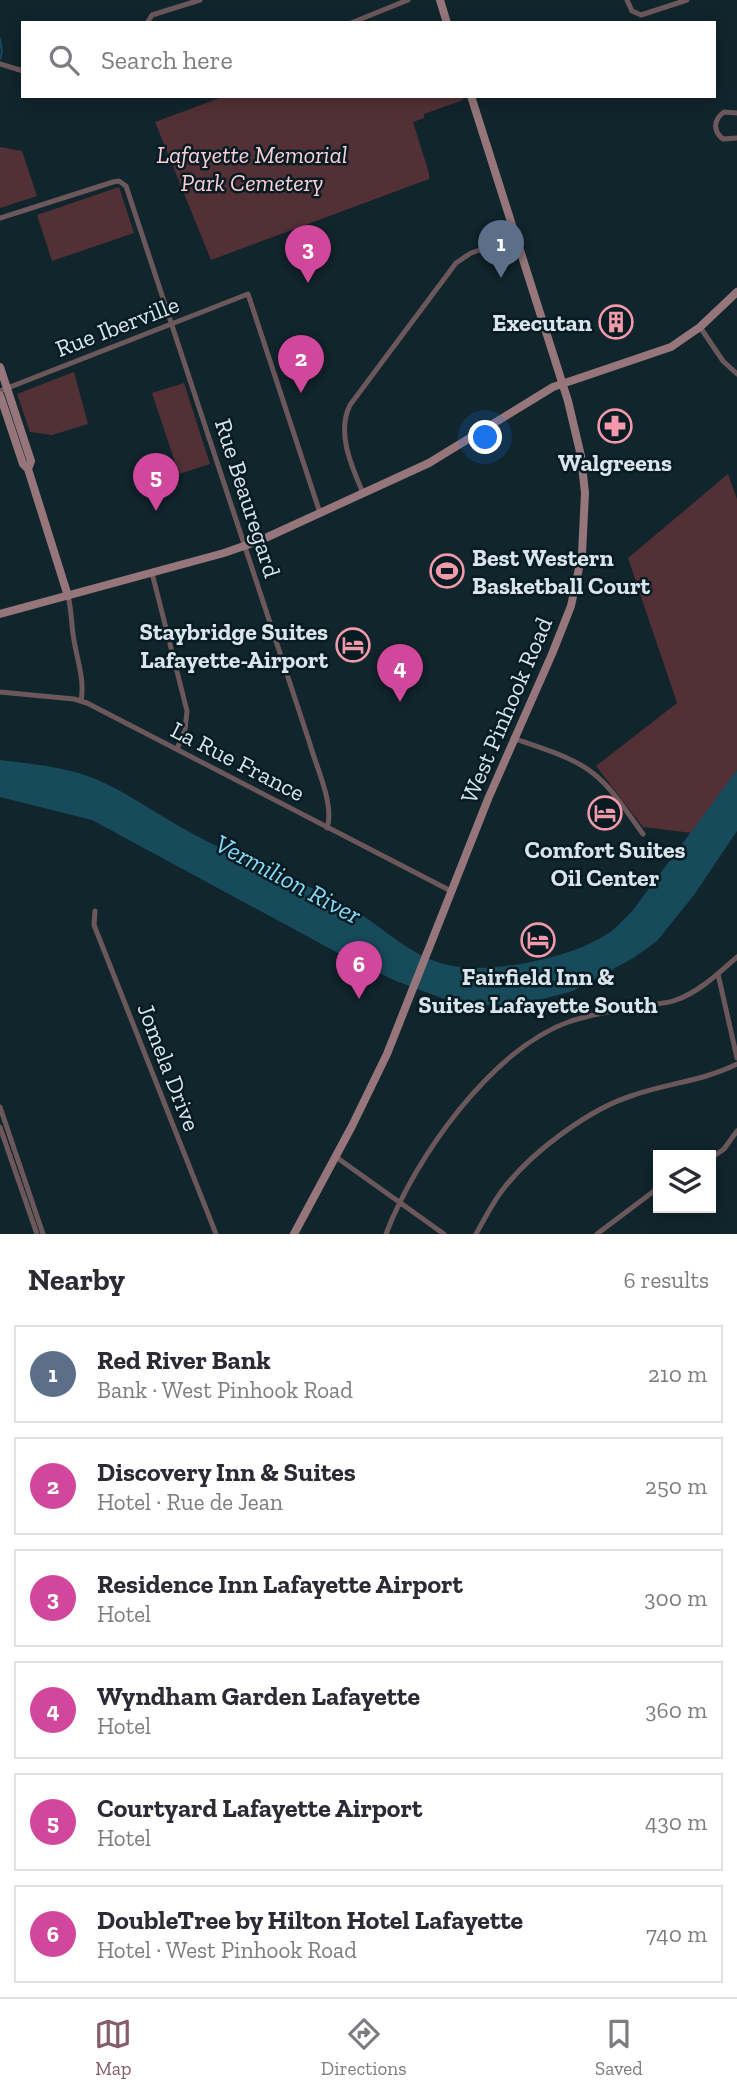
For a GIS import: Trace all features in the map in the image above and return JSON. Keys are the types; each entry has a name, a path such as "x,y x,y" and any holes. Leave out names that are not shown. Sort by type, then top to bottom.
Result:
{"main road":[{"path":"440,0 446,21"},
{"name":"West Pinhook Road","path":"294,1234 387,1054 513,738 562,630 573,599 581,561 585,513 578,438 472,98"},
{"path":"0,614 245,547 429,463 532,398 562,383 661,351 700,327 737,292"},
{"path":"0,368 2,391 31,461 28,469 68,596"}],"street":[{"path":"148,21 152,15 200,0"},
{"path":"356,21 408,0"},
{"path":"627,0 629,8 641,15 687,0"},
{"path":"0,64 21,71"},
{"path":"737,113 728,111 721,114 715,125 720,137 727,140 737,139"},
{"name":"Rue Beauregard","path":"0,218 113,182 122,183 127,189 328,805 330,817 327,828"},
{"path":"363,494 344,434 344,418 350,405 456,263 471,253 515,238"},
{"name":"Rue Iberville","path":"2,391 248,294 320,513"},
{"path":"700,327 723,361 737,374"},
{"path":"152,573 187,710 185,730 177,750"},
{"path":"68,596 81,673 81,701"},
{"name":"La Rue France","path":"0,692 81,701 451,891"},
{"path":"513,738 568,759 590,771 602,782 643,834"},
{"name":"Jomela Drive","path":"95,911 94,925 216,1234"},
{"path":"386,1234 427,1152 448,1123 488,1079 528,1044 572,1021 679,999 718,974 737,957"},
{"path":"718,974 737,1058"},
{"path":"476,1234 495,1200 516,1174 571,1127 595,1111 632,1095 699,1080 737,1064"},
{"path":"0,1107 37,1234"},
{"path":"0,1127 7,1138"},
{"path":"716,1155 724,1149 737,1131"},
{"path":"336,1157 444,1234"},
{"path":"597,1234 653,1192"},
{"path":"35,1220 43,1234"}],"green space":[{"name":"Lafayette Memorial Park Cemetery","path":"220,98 463,100 424,114 424,118 413,122 429,179 211,260 155,122"},
{"path":"0,147 22,151 37,196 0,208"},
{"path":"119,187 134,233 52,261 37,215"},
{"path":"74,372 88,424 52,435 30,432 17,394"},
{"path":"184,383 210,464 179,474 152,393"},
{"path":"728,474 737,499 737,770 692,833 643,827 596,766 677,703 628,558"}],"water":[{"name":"Vermilion River","path":"0,760 62,769 98,780 213,844 344,904 407,947 433,961 466,967 510,965 558,955 580,948 614,929 633,910 737,770 737,831 694,895 657,941 635,957 573,991 535,1001 467,1005 396,981 338,953 92,820 0,797"}],"waterway":[{"path":"0,39 0,59"}],"place":[{"name":"Red River Bank","path":"501,278"},
{"name":"Residence Inn Lafayette Airport","path":"308,283"},
{"name":"Executan","path":"616,322"},
{"name":"Discovery Inn & Suites","path":"301,393"},
{"name":"Walgreens","path":"615,426"},
{"name":"Courtyard Lafayette Airport","path":"156,511"},
{"name":"Best Western Basketball Court","path":"447,571"},
{"name":"Staybridge Suites Lafayette-Airport","path":"353,645"},
{"name":"Wyndham Garden Lafayette","path":"400,702"},
{"name":"Comfort Suites Oil Center","path":"605,813"},
{"name":"Fairfield Inn & Suites Lafayette South","path":"538,940"},
{"name":"DoubleTree by Hilton Hotel Lafayette","path":"359,999"}]}
